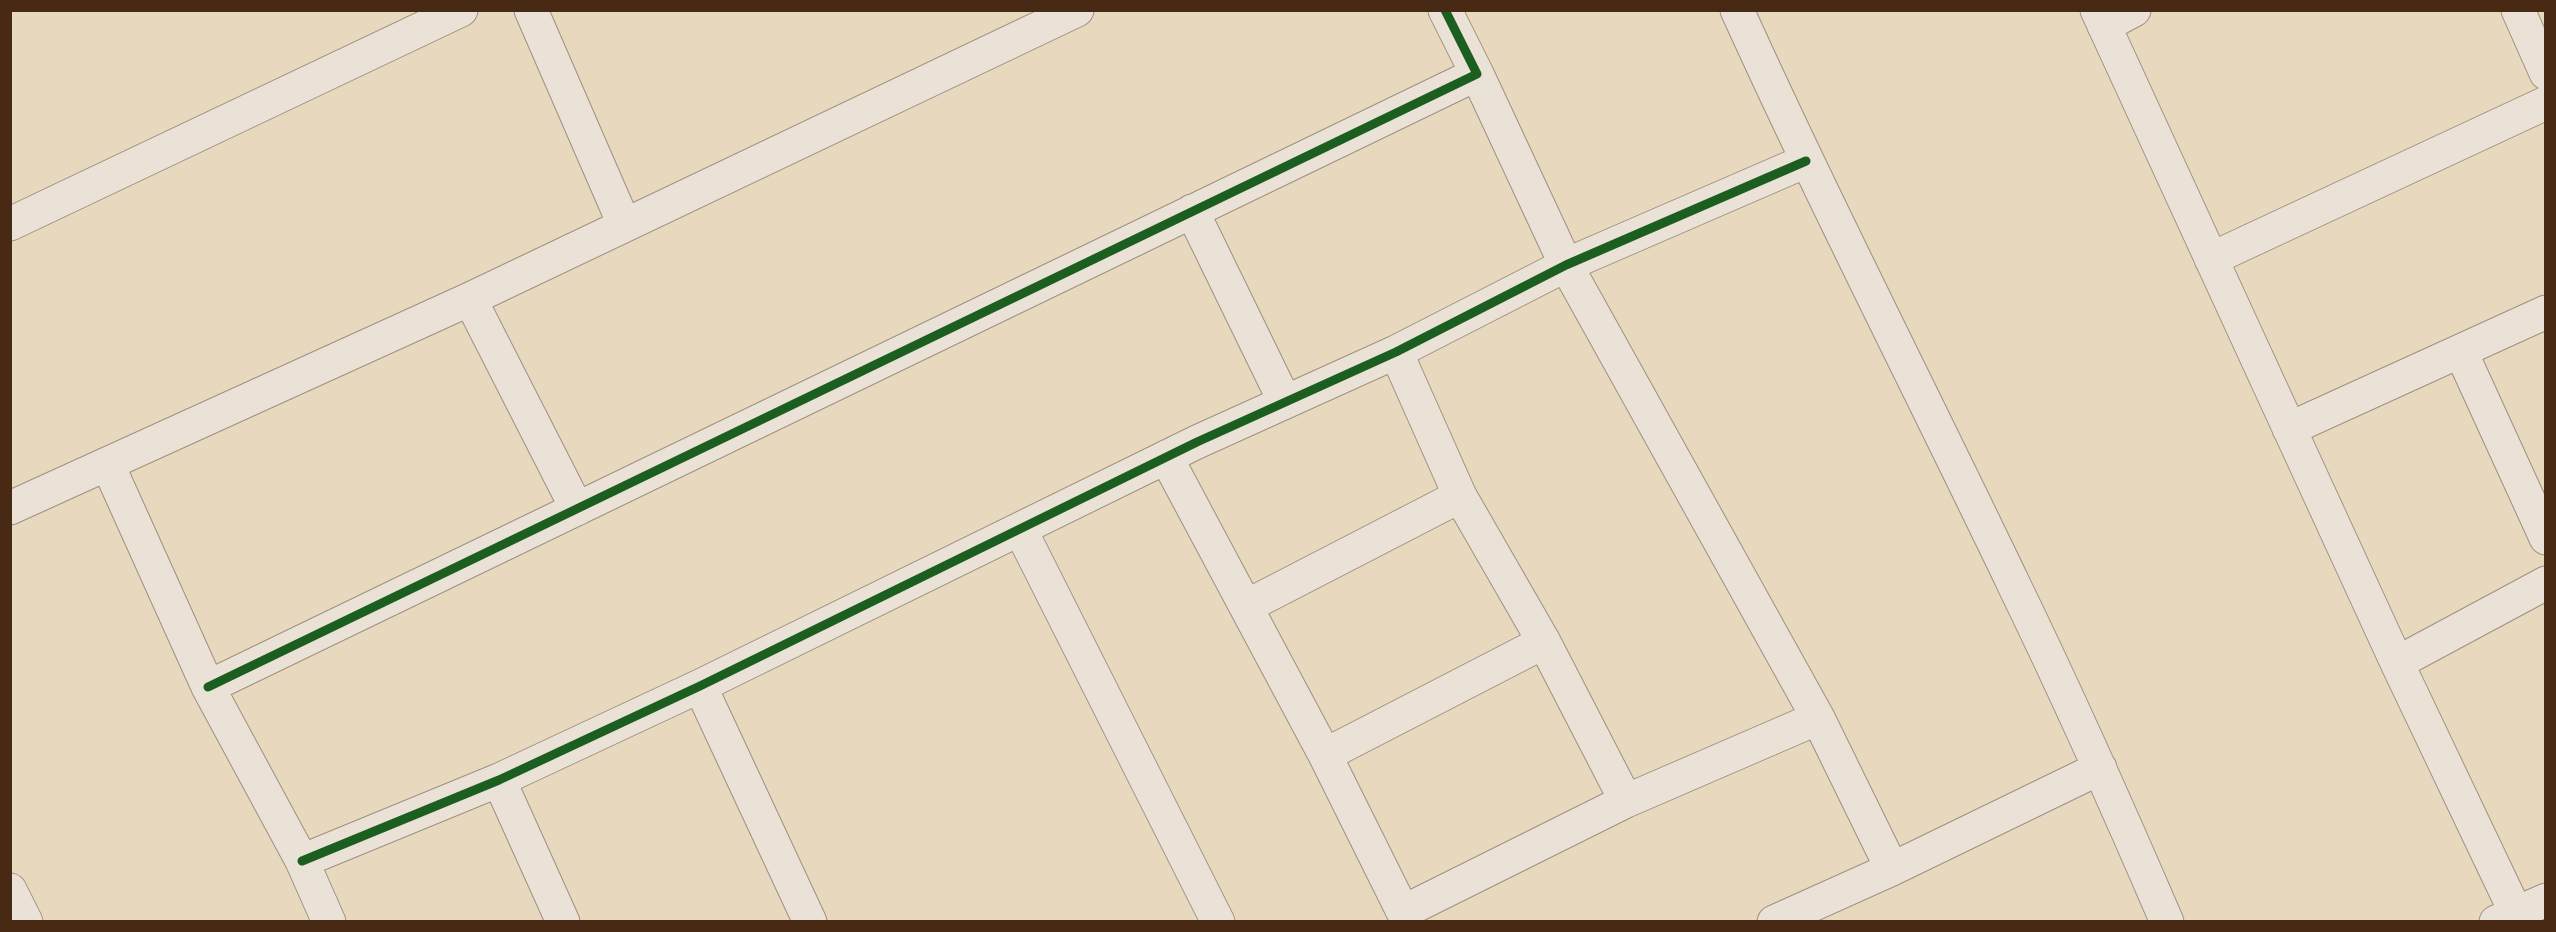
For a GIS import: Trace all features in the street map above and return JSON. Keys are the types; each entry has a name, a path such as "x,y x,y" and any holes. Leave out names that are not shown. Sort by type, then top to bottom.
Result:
{"street":[{"path":"10,224 461,10"},
{"path":"531,10 624,224"},
{"path":"10,508 470,299 1077,10"},
{"path":"1445,10 1566,266 1818,718 1892,869"},
{"path":"1737,10 1806,162 2015,585 2100,768 2167,921"},
{"path":"2134,10 2100,18 2397,663 2506,917 2546,900"},
{"path":"2518,10 2546,73"},
{"path":"208,687 1477,74"},
{"path":"2211,259 2546,103"},
{"path":"302,861 499,780 700,686 1166,457 1396,352 1566,266 1806,162"},
{"path":"1192,211 1285,402"},
{"path":"470,299 577,508"},
{"path":"2289,429 2546,312"},
{"path":"1396,352 1460,496 1544,642 1626,801"},
{"path":"2461,352 2546,538"},
{"path":"1166,457 1247,606 1406,916 1626,801 1818,718"},
{"path":"108,465 208,687 302,861 329,921"},
{"path":"1247,606 1460,496"},
{"path":"1020,529 1218,921"},
{"path":"2397,663 2546,583"},
{"path":"1324,755 1544,642"},
{"path":"700,686 810,921"},
{"path":"1774,921 1892,869 2100,768"},
{"path":"499,780 563,921"},
{"path":"10,890 26,921"}],"cycle path":[{"path":"208,687 1477,74 1445,10"},
{"path":"302,861 499,780 700,686 1197,442 1396,352 1566,265 1806,161"}]}
